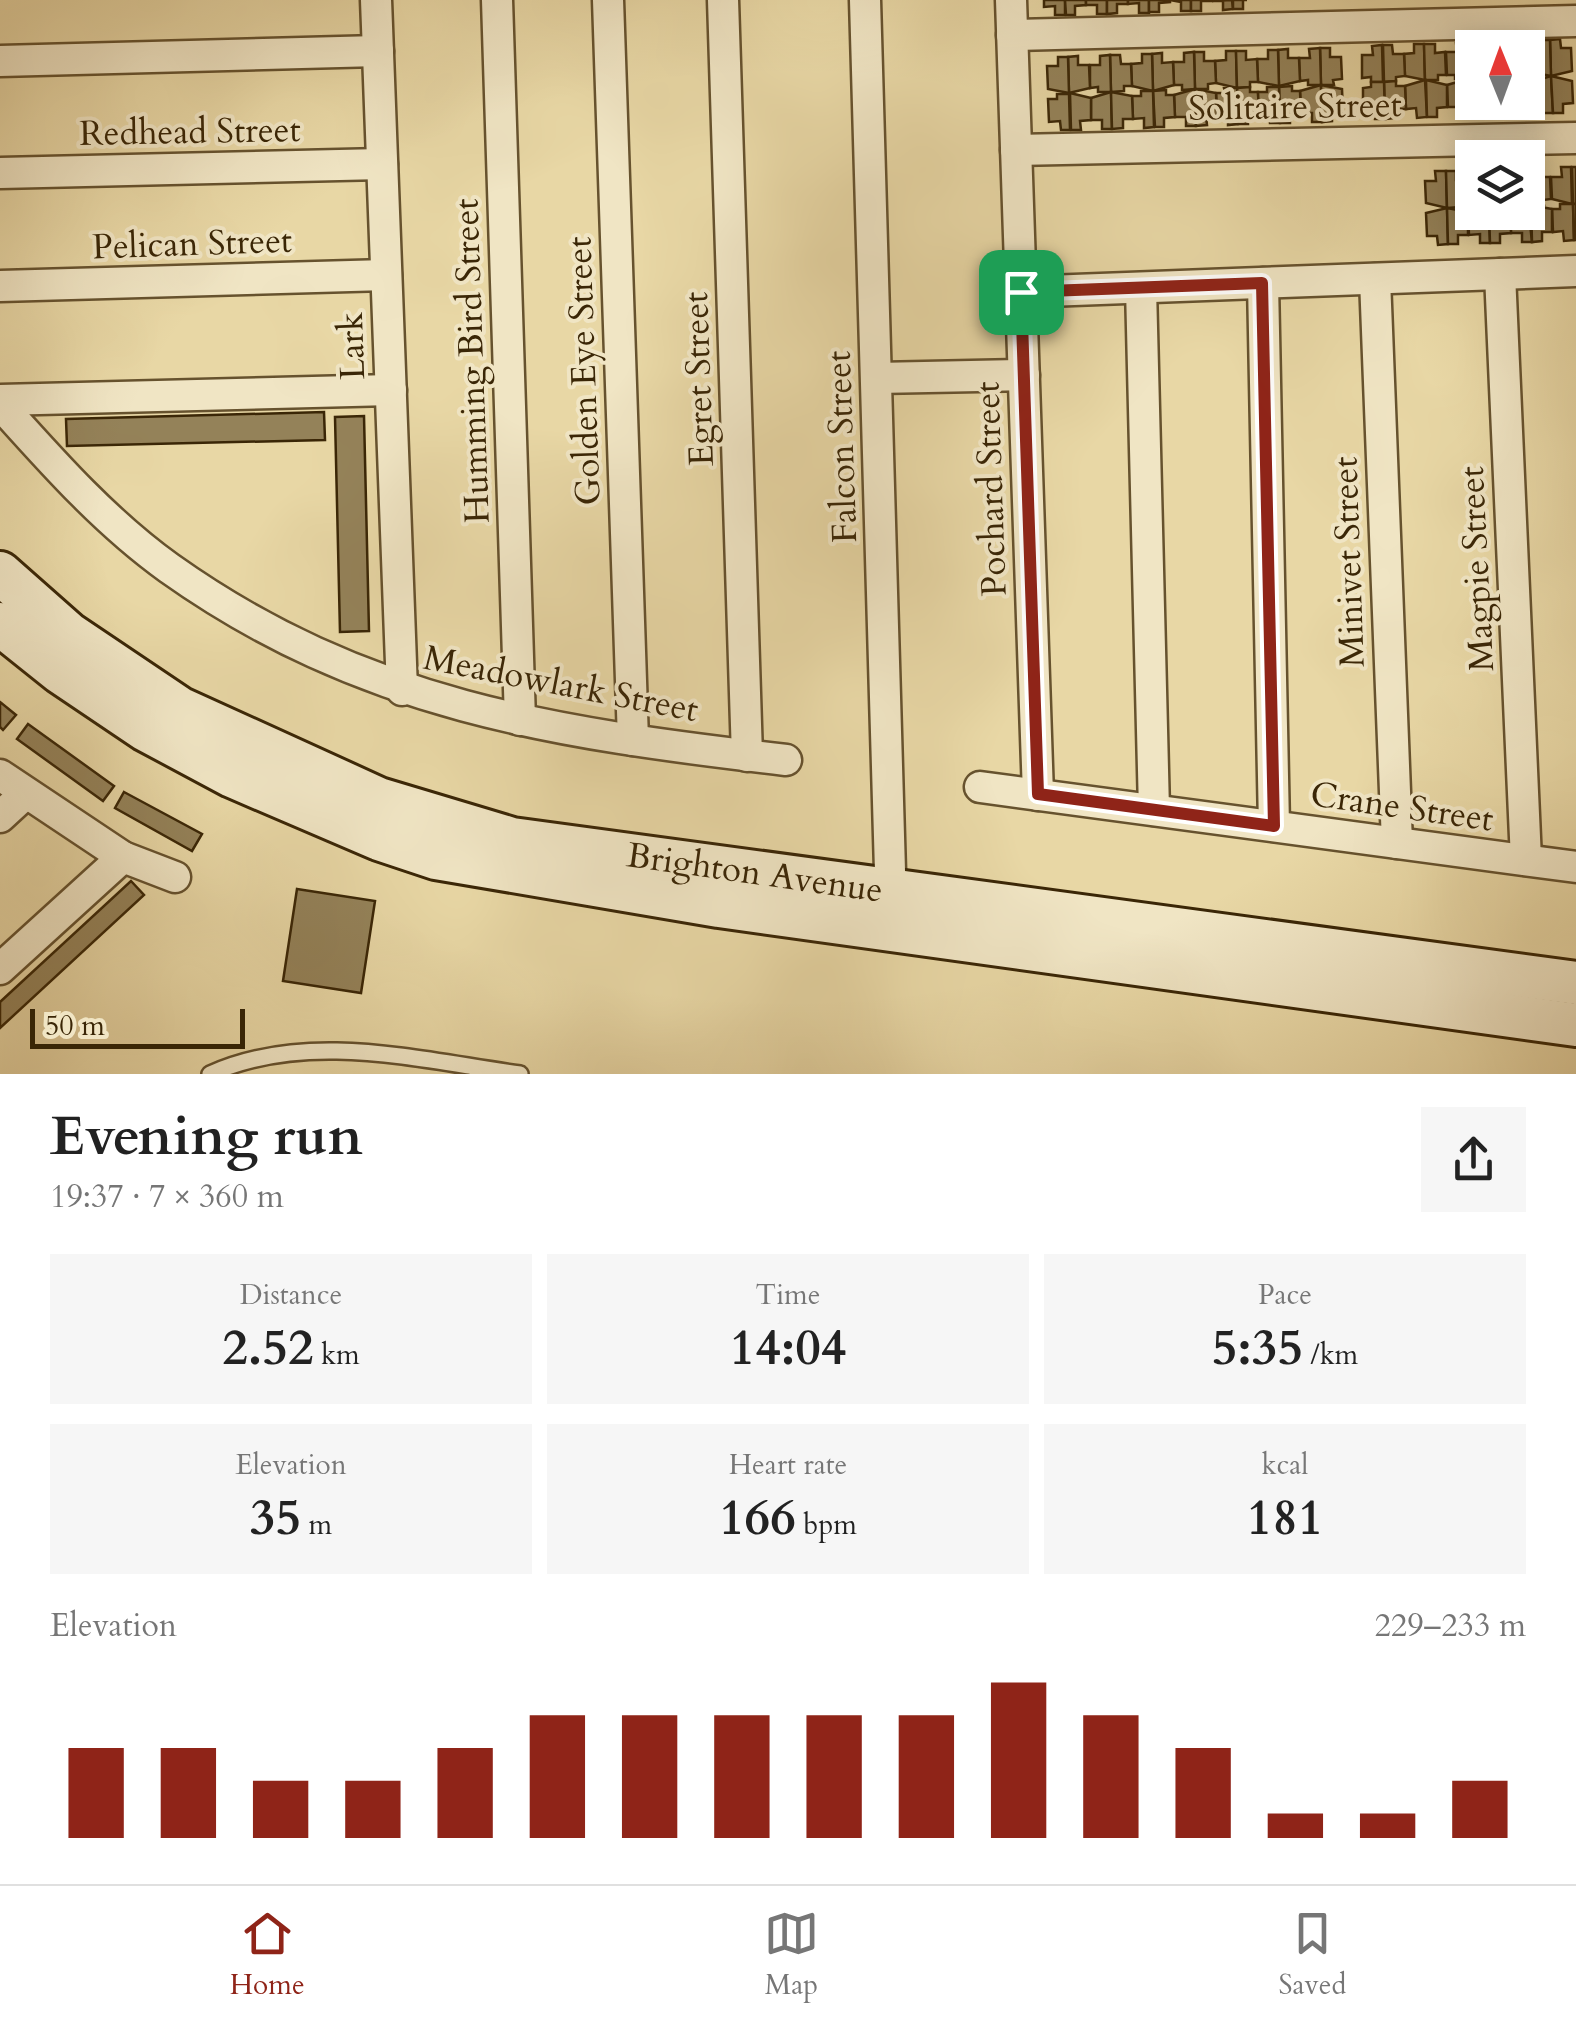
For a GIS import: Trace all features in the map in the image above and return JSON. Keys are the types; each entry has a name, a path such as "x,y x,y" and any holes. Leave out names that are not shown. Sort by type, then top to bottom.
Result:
{"street":[{"name":"Lark","path":"376,0 402,690"},
{"name":"Humming Bird Street","path":"497,0 520,720"},
{"name":"Golden Eye Street","path":"608,0 633,740"},
{"name":"Egret Street","path":"724,0 747,756"},
{"name":"Falcon Street","path":"864,0 891,909"},
{"name":"Pochard Street","path":"1011,0 1038,794"},
{"path":"1012,35 1576,21"},
{"path":"0,61 378,52"},
{"name":"Solitaire Street","path":"1016,150 1576,138"},
{"name":"Redhead Street","path":"0,172 382,164"},
{"path":"1021,292 1576,271"},
{"name":"Magpie Street","path":"1500,274 1526,860"},
{"name":"Pelican Street","path":"0,286 386,275"},
{"name":"Minivet Street","path":"1375,279 1396,842"},
{"path":"1262,283 1274,826"},
{"path":"1141,288 1154,810"},
{"path":"877,378 1024,374"},
{"path":"0,402 390,390"},
{"name":"Meadowlark Street","path":"0,402 77,490 166,566 268,630 402,690 520,720 786,760"},
{"name":"Brighton Avenue","path":"0,573 68,634 179,708 379,798 512,838 891,909 1576,1025"},
{"name":"Brighton Avenue","path":"0,624 60,672 146,730 232,776 379,839 488,870 1576,983"},
{"path":"0,774 124,857 175,877"},
{"name":"Crane Street","path":"980,786 1576,867"},
{"path":"0,817 26,794"},
{"path":"0,968 124,857"}],"lane":[{"path":"210,1074 258,1057 307,1050 520,1074"}],"building":[{"path":"1044,0 1065,0 1065,15 1055,15 1055,6 1044,7"},
{"path":"1065,0 1086,0 1086,5 1075,6 1075,15 1066,15"},
{"path":"1086,0 1107,0 1107,14 1097,14 1097,5 1086,5"},
{"path":"1107,0 1128,0 1128,4 1117,4 1117,13 1107,14"},
{"path":"1128,0 1149,0 1149,13 1139,13 1139,3 1128,4"},
{"path":"1149,0 1170,2 1159,3 1159,12 1149,12"},
{"path":"1170,0 1191,0 1191,11 1181,11 1181,2"},
{"path":"1191,0 1212,1 1201,1 1201,11 1191,11"},
{"path":"1232,0 1233,9 1223,10 1223,1 1212,1"},
{"path":"1233,0 1243,0 1243,9 1233,9"},
{"path":"1560,39 1561,48 1571,48 1572,71 1551,76 1550,40"},
{"path":"1545,40 1550,40 1551,76 1545,75"},
{"path":"1414,44 1424,44 1425,80 1405,76 1404,54 1414,53"},
{"path":"1424,44 1435,44 1435,53 1445,52 1446,75 1438,75 1438,80 1425,80"},
{"path":"1382,45 1383,82 1371,82 1371,77 1362,78 1362,55 1373,55 1372,46"},
{"path":"1383,45 1392,45 1393,54 1404,54 1405,76 1396,77 1396,81 1384,82"},
{"path":"1320,48 1330,48 1330,57 1341,57 1342,79 1333,80 1334,85 1321,85"},
{"path":"1320,48 1321,85 1308,85 1308,80 1300,81 1299,58 1310,58 1309,49"},
{"path":"1288,49 1288,58 1299,58 1300,81 1279,86 1278,50"},
{"path":"1268,50 1278,50 1279,86 1258,82 1257,59 1268,59"},
{"path":"1226,51 1236,51 1237,88 1216,83 1215,61 1226,60"},
{"path":"1236,51 1246,51 1246,60 1257,59 1258,82 1250,82 1250,87 1237,88"},
{"path":"1194,52 1204,52 1204,61 1215,61 1216,83 1208,84 1208,89 1195,89"},
{"path":"1194,52 1195,89 1182,90 1182,85 1174,85 1173,62 1184,62 1184,53"},
{"path":"1446,52 1455,52 1455,75 1447,75"},
{"path":"1162,53 1162,63 1173,62 1174,85 1153,91 1152,54"},
{"path":"1142,54 1152,54 1153,91 1132,86 1131,64 1142,63"},
{"path":"1110,55 1120,55 1121,64 1131,64 1132,86 1124,86 1124,91 1111,92"},
{"path":"1110,55 1111,92 1098,92 1098,87 1090,88 1090,65 1100,65 1100,56"},
{"path":"1078,56 1078,65 1089,65 1090,88 1069,93 1068,57"},
{"path":"1058,57 1068,57 1069,93 1048,89 1047,66 1058,66"},
{"path":"1551,76 1553,113 1545,113 1545,78"},
{"path":"1551,76 1572,81 1573,103 1563,104 1563,113 1553,113"},
{"path":"1425,80 1427,117 1417,118 1416,108 1406,109 1405,86"},
{"path":"1426,80 1447,85 1447,107 1437,108 1437,117 1427,117"},
{"path":"1396,81 1396,86 1405,86 1406,109 1394,109 1395,118 1385,119 1384,82"},
{"path":"1371,82 1384,82 1385,119 1375,119 1375,110 1363,110 1363,88 1371,87"},
{"path":"1455,83 1455,107 1448,107 1447,85"},
{"path":"1321,85 1322,122 1312,122 1312,113 1301,113 1300,91"},
{"path":"1321,85 1342,89 1343,112 1332,112 1332,121 1322,122"},
{"path":"1292,86 1292,91 1300,91 1301,113 1290,114 1290,123 1280,123 1279,87"},
{"path":"1250,87 1250,92 1258,92 1259,115 1248,115 1248,124 1238,124 1237,88"},
{"path":"1267,87 1279,87 1280,123 1270,123 1270,114 1259,115 1258,92 1267,92"},
{"path":"1224,88 1237,88 1238,124 1228,125 1228,116 1217,116 1216,93 1225,93"},
{"path":"1195,89 1196,126 1186,126 1186,117 1175,117 1174,95"},
{"path":"1195,89 1216,93 1217,116 1206,116 1207,125 1196,126"},
{"path":"1166,90 1166,95 1174,95 1175,117 1164,118 1164,127 1155,127 1153,91"},
{"path":"1141,91 1153,91 1154,127 1144,128 1144,118 1133,119 1132,96 1141,96"},
{"path":"1111,92 1112,129 1102,129 1102,120 1091,120 1091,98"},
{"path":"1111,92 1132,96 1133,119 1123,119 1123,128 1112,129"},
{"path":"1070,93 1091,98 1091,120 1080,121 1081,130 1071,130"},
{"path":"1057,94 1069,94 1070,130 1061,130 1060,121 1049,122 1048,99 1057,99"},
{"path":"1561,167 1571,167 1572,204 1552,199 1551,177 1562,177"},
{"path":"1572,167 1576,167 1576,204 1573,204"},
{"path":"1435,171 1446,171 1447,208 1426,203 1425,181 1436,181"},
{"path":"1446,171 1455,171 1455,207 1447,208"},
{"path":"1545,177 1550,177 1551,199 1545,200"},
{"path":"1560,204 1573,204 1574,240 1564,241 1563,231 1553,232 1552,209 1560,209"},
{"path":"1576,204 1576,240 1574,240"},
{"path":"1447,208 1448,244 1438,245 1437,236 1427,236 1426,213"},
{"path":"1447,208 1455,210 1455,230 1468,230 1468,235 1458,235 1458,244 1448,244"},
{"path":"1545,208 1552,209 1552,232 1542,232 1542,241 1532,242 1532,230 1545,230"},
{"path":"1469,230 1490,230 1490,243 1480,243 1480,234 1469,235"},
{"path":"1490,230 1511,230 1500,234 1500,243 1490,243"},
{"path":"1531,230 1532,242 1522,242 1522,233 1511,233"},
{"path":"324,412 325,440 67,446 66,419"},
{"path":"364,416 369,631 340,632 335,417"},
{"path":"0,702 16,715 3,730 0,727"},
{"path":"28,724 114,786 103,801 17,739"},
{"path":"124,792 202,834 192,851 115,808"},
{"path":"131,881 144,895 0,1028 0,1002"},
{"path":"297,889 375,901 361,993 283,981"}],"route":[{"path":"1262,283 1274,826 1038,794 1021,292 1262,283"}]}
